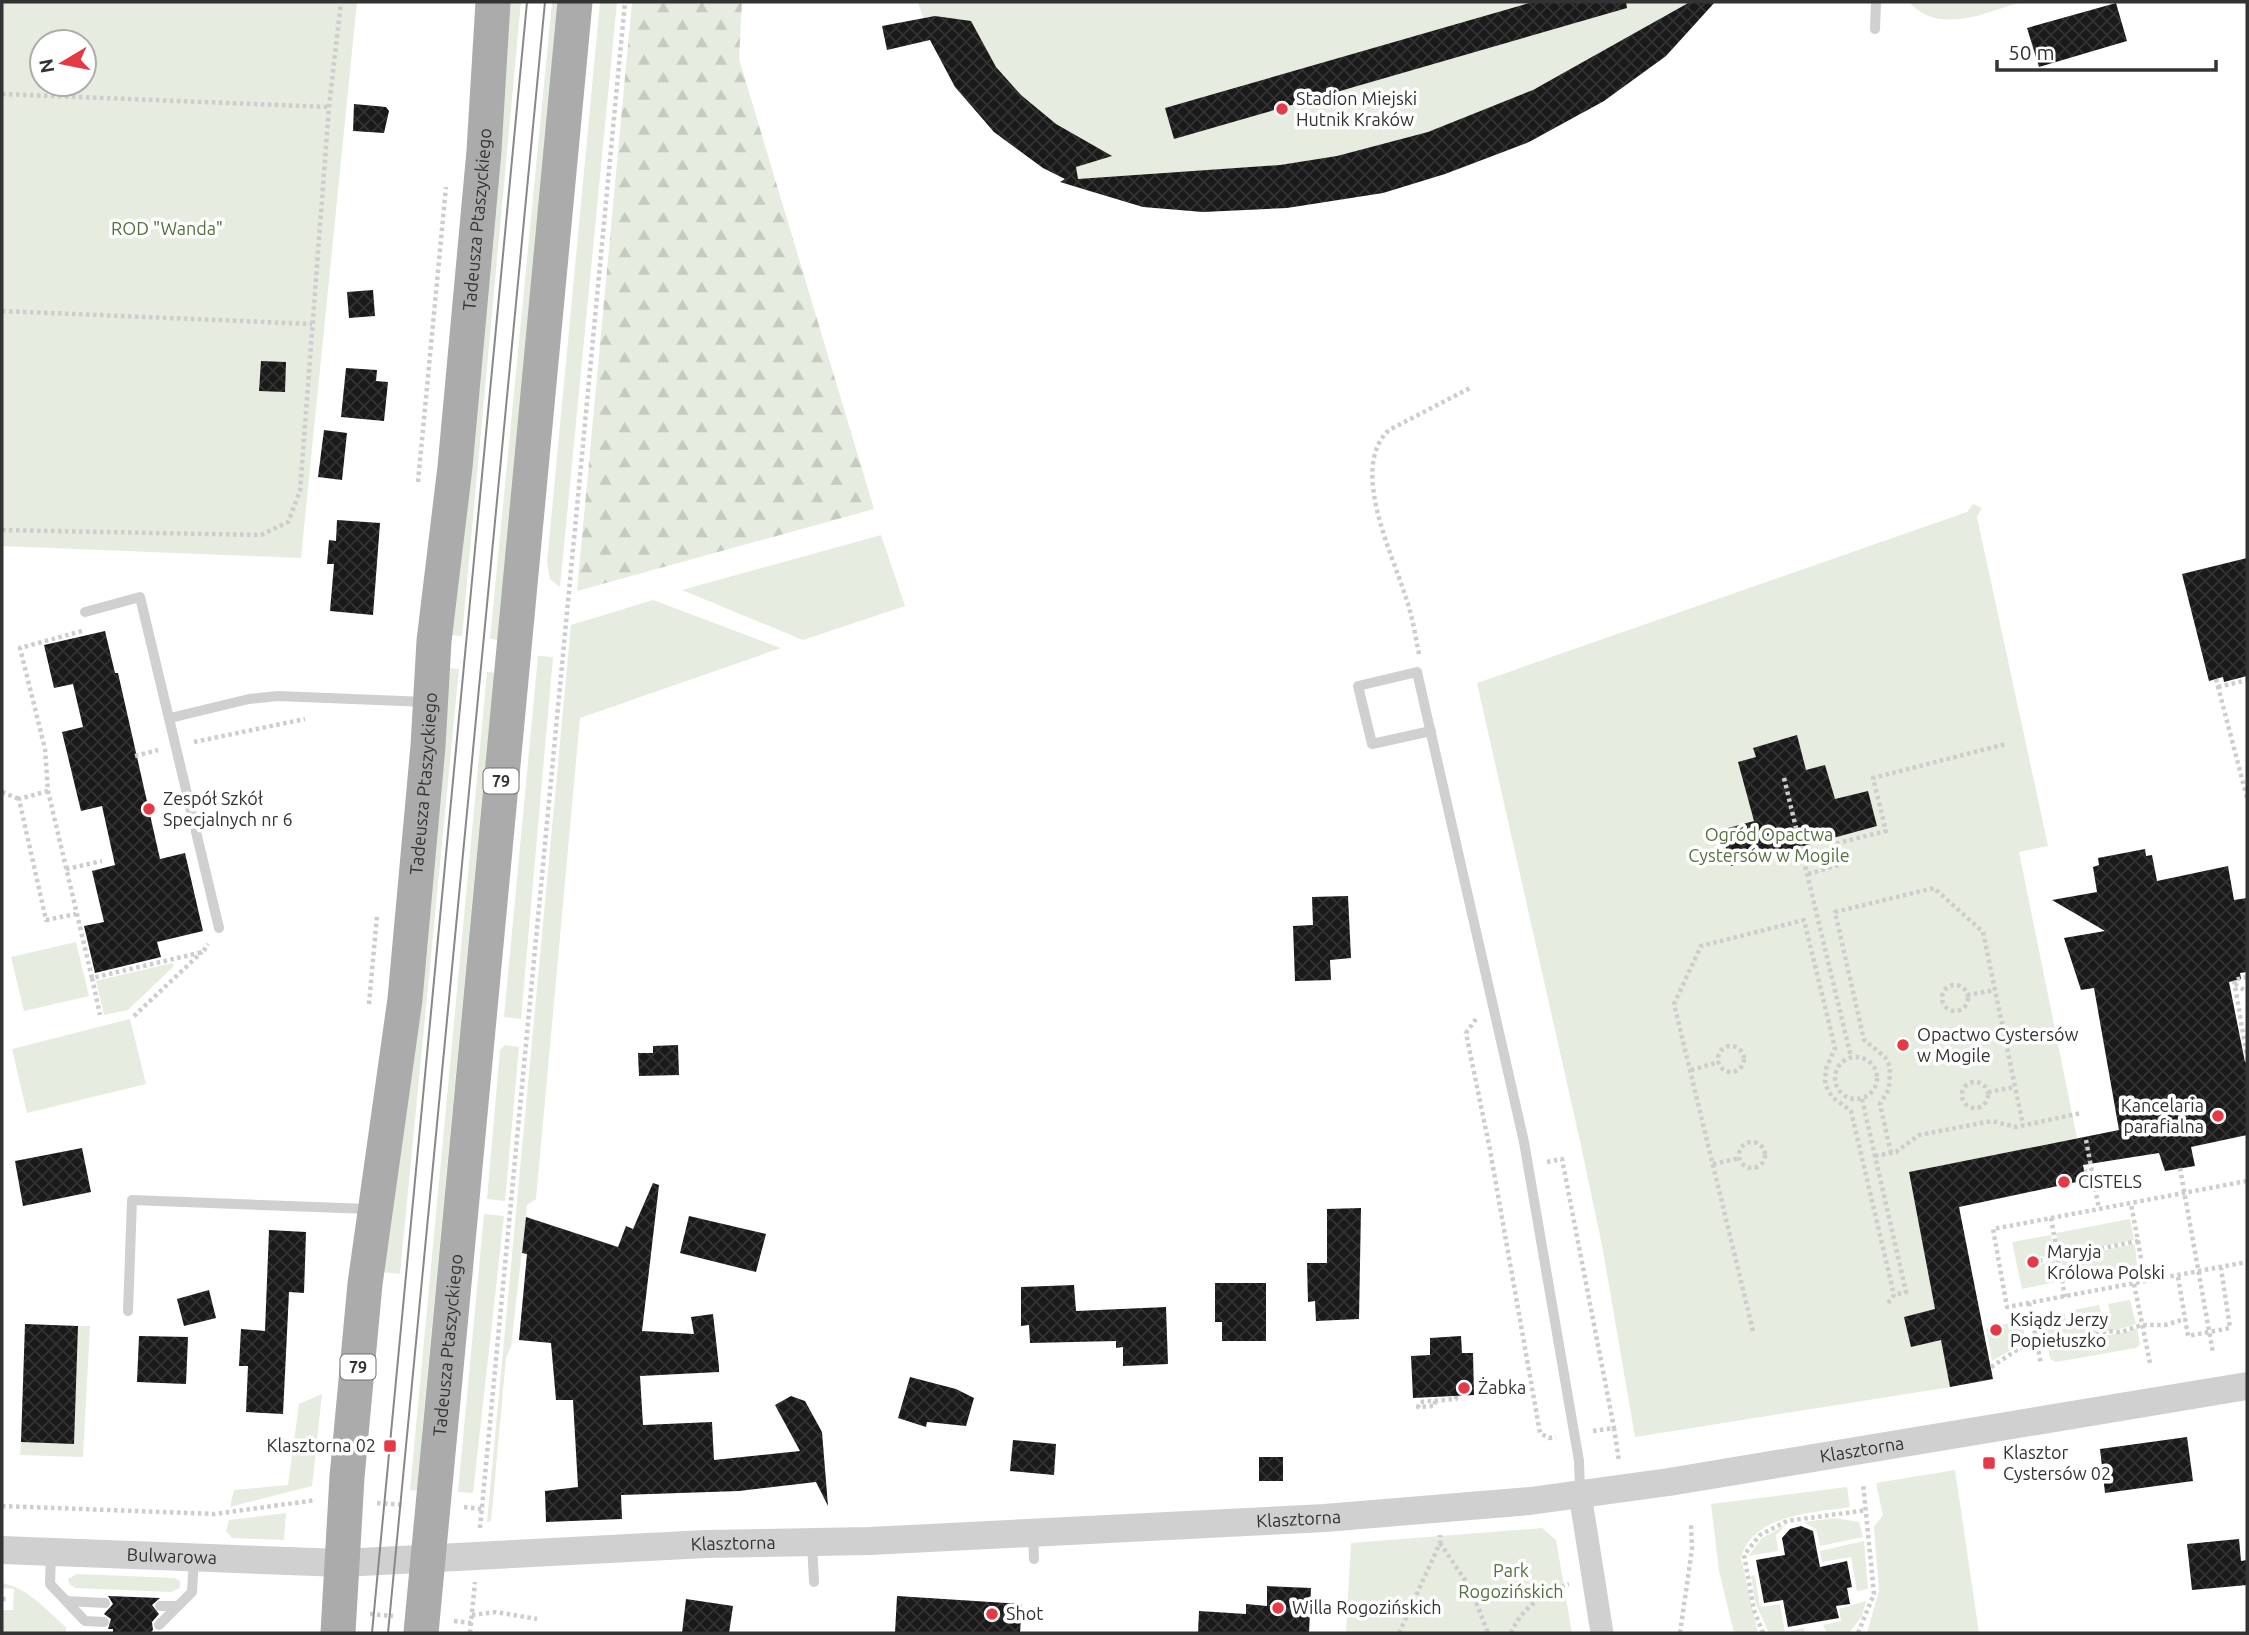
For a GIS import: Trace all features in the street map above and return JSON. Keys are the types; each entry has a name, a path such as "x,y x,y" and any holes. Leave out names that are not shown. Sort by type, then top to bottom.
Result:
{"main road":[{"name":"Tadeusza Ptaszyckiego","path":"342,1563 365,1284 405,999 434,641 455,467 484,151 494,2"},
{"name":"Tadeusza Ptaszyckiego","path":"428,1560 575,2"},
{"name":"79","path":"411,1625 428,1560"},
{"name":"79","path":"342,1563 351,1623"}],"street":[{"name":"Klasztorna","path":"342,1563 596,1549 812,1542 1033,1546 1580,1494 2247,1386"},
{"path":"1580,1494 1602,1633"},
{"name":"Bulwarowa","path":"2,1550 342,1563"}],"lane":[{"path":"1875,30 1876,2"},
{"path":"85,612 140,597 219,928"},
{"path":"1431,731 1372,744 1358,686 1417,672 1431,731 1524,1142 1574,1434 1580,1494"},
{"path":"170,718 249,699 278,696 431,703"},
{"path":"128,1311 132,1200 376,1210"},
{"path":"812,1542 814,1582"},
{"path":"51,1553 50,1584 85,1622 104,1622"},
{"path":"159,1625 192,1592 194,1558"},
{"path":"66,1601 105,1603"},
{"path":"160,1606 178,1606"}],"path":[{"path":"2,530 261,535 288,522 300,491 329,107 341,2"},
{"path":"480,1535 625,2"},
{"path":"2,94 329,107"},
{"path":"2,311 312,324"},
{"path":"1417,672 1420,656 1407,600 1374,503 1375,456 1378,444 1389,429 1470,388"},
{"path":"85,612 89,629 20,648 44,749 48,792 100,1015"},
{"path":"2216,679 2247,798"},
{"path":"2218,687 2247,680"},
{"path":"135,756 309,718"},
{"path":"1808,874 1839,865 1834,844 1886,831 1873,778 2006,744"},
{"path":"1784,778 1851,1057"},
{"path":"2,792 19,799 48,792"},
{"path":"19,799 46,920 76,914"},
{"path":"65,869 102,861"},
{"path":"1891,1153 1880,1104 1889,1089 1890,1068 1885,1057 1864,1040 1835,912 1934,888 1983,932 2023,1125"},
{"path":"1753,1331 1674,1004 1701,946 1804,920 1835,1048 1826,1069 1825,1084 1832,1097 1851,1111 1894,1295"},
{"path":"134,1016 203,951 219,928"},
{"path":"92,978 203,951"},
{"path":"2247,977 2234,979 2247,1057"},
{"path":"2235,983 2247,992"},
{"path":"1950,986 1961,986 1967,995 1966,1003 1957,1011 1949,1009 1943,1003 1944,991 1950,986"},
{"path":"1967,995 1995,990"},
{"path":"1482,1011 1466,1033 1490,1150 1539,1433 1549,1438 1614,1428"},
{"path":"1730,1046 1737,1048 1744,1057 1740,1069 1733,1072 1725,1071 1719,1062 1720,1053 1730,1046"},
{"path":"1851,1057 1866,1058 1876,1069 1877,1084 1874,1090 1862,1099 1843,1094 1836,1083 1836,1070 1851,1057"},
{"path":"1691,1070 1719,1062"},
{"path":"1975,1082 1982,1084 1988,1092 1985,1102 1978,1107 1966,1103 1962,1096 1964,1088 1975,1082"},
{"path":"1988,1092 2015,1087"},
{"path":"1862,1099 1906,1293 1894,1295 1888,1303"},
{"path":"1875,1156 1891,1153 1919,1135 1992,1121 2016,1127 2081,1113"},
{"path":"2086,1140 2099,1209"},
{"path":"1751,1142 1758,1143 1765,1152 1762,1164 1754,1168 1746,1166 1740,1158 1742,1148 1751,1142"},
{"path":"1713,1164 1740,1158"},
{"path":"1562,1159 1619,1461"},
{"path":"2180,1168 2213,1353"},
{"path":"2084,1172 2092,1171"},
{"path":"2247,1181 1993,1229 2007,1307 2247,1262"},
{"path":"2131,1204 2145,1283"},
{"path":"2050,1218 2065,1297"},
{"path":"2039,1261 2137,1241"},
{"path":"2178,1277 2188,1336 2230,1328 2221,1268"},
{"path":"2134,1284 2150,1363"},
{"path":"2029,1303 2041,1364"},
{"path":"1992,1367 2020,1348 2062,1344 2107,1331 2121,1332 2142,1325 2165,1325 2185,1319"},
{"path":"1435,1401 1443,1398 1456,1399 1456,1395"},
{"path":"1858,1633 1874,1594 1863,1483"},
{"path":"2,1506 215,1514 321,1499"},
{"path":"378,1503 406,1505"},
{"path":"1763,1633 1754,1610 1744,1555 1760,1535 1787,1521 1867,1510"},
{"path":"1680,1633 1692,1549 1691,1524"},
{"path":"1399,1633 1440,1543 1440,1528"},
{"path":"1440,1543 1471,1588 1488,1633"},
{"path":"470,1633 477,1576"},
{"path":"1511,1633 1519,1618 1537,1600 1573,1582"},
{"path":"472,1615 496,1612 537,1619"},
{"path":"351,1623 411,1625"}],"green space":[{"name":"ROD \"Wanda\"","path":"2,2 357,2 301,558 2,546"},
{"path":"509,2 521,2 462,636 451,635"},
{"path":"552,2 559,2 501,640 490,639"},
{"path":"600,2 617,2 560,587 550,579 547,563"},
{"path":"632,2 742,2 739,59 874,509 577,591"},
{"name":"Stadion Miejski Hutnik Kraków","path":"918,2 1715,2 1666,56 1604,101 1529,142 1445,174 1383,193 1143,207 1088,191 1043,168 994,132 955,87 931,42"},
{"path":"1909,2 2022,2 1978,15 1948,20 1921,12"},
{"name":"Ogród Opactwa Cystersów w Mogile","path":"1973,504 1982,508 1977,517 2048,846 2019,852 2077,1138 1909,1173 1951,1387 1635,1437 1602,1245 1477,683 1967,512"},
{"path":"881,535 905,606 803,640 682,590"},
{"path":"653,600 781,648 580,718 536,1199 527,1205 511,1347 506,1358 491,1521 487,1522 571,625"},
{"path":"538,656 553,657 521,1019 504,1017"},
{"path":"447,668 459,669 400,1274 382,1272"},
{"path":"487,672 498,673 483,787 422,1432 420,1491 410,1490"},
{"path":"76,942 89,996 24,1011 11,957"},
{"path":"172,963 174,966 128,1010 104,1015 96,981"},
{"path":"130,1019 146,1084 27,1113 12,1049"},
{"path":"505,1045 519,1047 505,1201 487,1199 500,1050"},
{"path":"484,1214 504,1216 473,1493 458,1492"},
{"path":"2130,1219 2134,1240 2060,1254 2056,1233"},
{"path":"2051,1235 2055,1255 2028,1258 2029,1268 2056,1260 2060,1281 2022,1289 2012,1242"},
{"path":"2135,1244 2137,1265 2065,1279 2061,1259"},
{"path":"2130,1300 2136,1324 2046,1343 2042,1317 2064,1313 2066,1320 2074,1319 2073,1310 2099,1305 2101,1313 2110,1312 2108,1304"},
{"path":"2021,1321 2027,1344 2019,1345 1992,1361 1986,1328"},
{"path":"78,1326 90,1326 83,1457 20,1455 21,1442 74,1443"},
{"path":"2137,1328 2140,1344 2136,1348 2056,1362 2050,1359 2048,1347"},
{"path":"322,1394 312,1486 230,1507 234,1490 288,1485 299,1404"},
{"path":"1955,1470 1979,1633 1867,1633 1879,1591 1874,1527 1883,1515 1876,1483"},
{"path":"1847,1487 1850,1507 1786,1518 1758,1532 1747,1543 1741,1558 1758,1633 1734,1633 1719,1571 1711,1504"},
{"path":"286,1513 284,1540 232,1538 226,1531 229,1520"},
{"path":"1835,1518 1859,1522 1863,1537 1820,1546 1816,1529 1803,1522"},
{"path":"1786,1525 1776,1535 1778,1551 1748,1556 1762,1538"},
{"name":"Park Rogozińskich","path":"1542,1528 1556,1540 1572,1633 1346,1633 1351,1543"},
{"path":"1864,1541 1868,1589 1857,1591 1851,1557 1822,1562 1820,1551"},
{"path":"77,1574 175,1578 180,1581 180,1588 171,1592 76,1588 70,1585 68,1579"},
{"path":"1755,1575 1760,1607 1780,1604 1785,1632 1804,1628 1805,1633 1769,1633 1755,1602 1751,1576"},
{"path":"2,1583 20,1589 36,1600 66,1627 66,1633 2,1633 2,1603 3,1610 13,1610 14,1589 4,1588 2,1595"},
{"path":"1866,1601 1862,1616 1849,1633 1827,1633 1823,1625 1841,1621 1839,1609"}],"building":[{"path":"1533,2 1626,2 1627,8 1174,139 1165,108"},
{"path":"1690,2 1715,2 1666,56 1604,101 1529,142 1445,174 1383,193 1287,208 1203,212 1143,207 1060,182 1065,179 1043,168 994,132 955,87 930,40 887,50 882,26 935,16 971,21 996,67 1021,95 1056,124 1112,156 1076,167 1078,179 1280,165 1337,156 1428,132 1533,90"},
{"path":"2116,3 2127,41 2039,67 2027,28"},
{"path":"354,104 386,107 389,111 384,133 353,131"},
{"path":"373,290 375,316 349,318 347,292"},
{"path":"261,361 286,362 285,392 259,391"},
{"path":"346,368 377,370 376,381 388,382 384,421 341,417"},
{"path":"324,430 347,433 342,480 318,477"},
{"path":"337,520 380,523 373,615 330,611 334,564 327,564 329,540 336,541"},
{"path":"2247,558 2247,676 2224,682 2223,677 2209,681 2182,574"},
{"path":"105,631 115,673 118,673 160,859 185,853 203,931 157,942 161,957 95,973 84,926 104,922 92,871 115,865 102,806 81,811 62,732 83,727 73,684 54,688 44,645"},
{"path":"1797,735 1806,770 1825,765 1835,799 1868,791 1877,826 1731,866 1721,830 1754,821 1738,762 1756,757 1753,748"},
{"path":"2145,849 2146,856 2152,855 2157,881 2228,866 2234,900 2247,898 2247,972 2240,973 2241,979 2229,982 2247,1062 2247,1135 2191,1147 2195,1166 2165,1171 2159,1153 2083,1165 2086,1180 1959,1207 1993,1379 1950,1387 1941,1340 1911,1347 1904,1317 1935,1309 1909,1172 2119,1130 2094,988 2081,990 2064,938 2105,931 2052,900 2097,892 2093,867 2099,865 2098,858"},
{"path":"1348,896 1351,958 1330,960 1331,980 1295,981 1293,926 1313,925 1312,897"},
{"path":"678,1045 679,1075 639,1076 638,1053 653,1053 653,1046"},
{"path":"82,1148 91,1192 23,1206 15,1161"},
{"path":"653,1183 659,1185 642,1331 694,1334 691,1317 713,1314 719,1372 640,1376 643,1425 712,1422 714,1460 800,1451 775,1405 791,1396 805,1401 822,1432 828,1506 816,1482 739,1491 621,1495 622,1519 546,1522 545,1491 578,1487 573,1400 556,1400 551,1343 519,1340 527,1254 522,1253 526,1217 618,1247 626,1226 633,1229"},
{"path":"1361,1208 1359,1319 1316,1321 1315,1301 1308,1302 1307,1263 1327,1263 1327,1209"},
{"path":"689,1216 766,1234 756,1272 680,1253"},
{"path":"269,1230 306,1232 304,1293 289,1292 283,1414 246,1412 248,1366 239,1366 241,1329 265,1331"},
{"path":"1215,1283 1266,1283 1266,1341 1222,1341 1222,1322 1215,1322"},
{"path":"1074,1285 1076,1311 1166,1307 1168,1364 1123,1366 1123,1347 1116,1348 1116,1341 1030,1343 1029,1325 1021,1326 1021,1287"},
{"path":"209,1290 216,1318 184,1326 177,1299"},
{"path":"25,1324 78,1326 74,1444 21,1442"},
{"path":"139,1336 188,1337 186,1384 137,1382"},
{"path":"1461,1336 1462,1353 1473,1353 1474,1395 1413,1398 1411,1356 1430,1355 1430,1338"},
{"path":"910,1377 956,1389 974,1398 966,1426 927,1422 926,1427 898,1418"},
{"path":"2187,1437 2193,1481 2105,1493 2100,1449"},
{"path":"1013,1440 1056,1444 1054,1475 1010,1471"},
{"path":"1259,1457 1283,1457 1283,1481 1259,1481"},
{"path":"1801,1526 1813,1531 1820,1567 1847,1561 1852,1587 1847,1588 1850,1604 1836,1606 1839,1618 1788,1627 1783,1600 1764,1603 1756,1560 1785,1555 1782,1538 1790,1529"},
{"path":"2239,1539 2241,1561 2247,1560 2247,1585 2192,1590 2187,1544"},
{"name":"Willa Rogozińskich","path":"1267,1586 1311,1588 1309,1633 1198,1633 1199,1611 1246,1614 1246,1604 1267,1606"},
{"path":"108,1596 160,1598 152,1605 159,1614 152,1622 153,1630 150,1633 113,1633 113,1629 108,1629 111,1619 104,1614 113,1604"},
{"path":"897,1596 1022,1604 1020,1633 895,1633"},
{"path":"686,1599 733,1606 729,1633 682,1633"}],"tram line":[{"path":"372,1633 527,2"},
{"path":"388,1633 545,2"}],"place":[{"name":"Stadion Miejski Hutnik Kraków","path":"1282,109"},
{"name":"Zespół Szkół Specjalnych nr 6","path":"149,809"},
{"name":"Opactwo Cystersów w Mogile","path":"1903,1045"},
{"name":"Kancelaria parafialna","path":"2218,1116"},
{"name":"CISTELS","path":"2064,1182"},
{"name":"Maryja Królowa Polski","path":"2033,1262"},
{"name":"Ksiądz Jerzy Popiełuszko","path":"1996,1330"},
{"name":"Żabka","path":"1464,1388"},
{"name":"Klasztorna 02","path":"390,1446"},
{"name":"Klasztor Cystersów 02","path":"1989,1463"},
{"name":"Willa Rogozińskich","path":"1278,1608"},
{"name":"Shot","path":"992,1614"}]}
